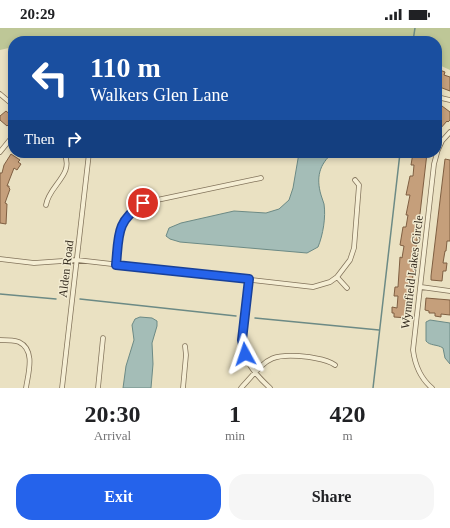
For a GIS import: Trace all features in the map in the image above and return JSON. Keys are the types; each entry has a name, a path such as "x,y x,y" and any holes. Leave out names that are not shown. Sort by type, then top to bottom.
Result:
{"street":[{"path":"0,94 8,100"},
{"name":"Wynnfield Lakes Circle","path":"442,142 450,132"},
{"path":"0,152 8,142"},
{"path":"46,205 47,199 66,170 68,162 66,158"},
{"name":"Alden Road","path":"62,388 88,158"},
{"name":"Wynnfield Lakes Circle","path":"432,388 423,379 419,372 413,350 436,158"},
{"path":"116,265 119,232 124,220 135,208 143,203 261,178"},
{"path":"0,259 34,263 77,260 313,287 330,282 337,277 350,260 354,248 360,185 356,180"},
{"path":"337,277 347,288"},
{"path":"249,279 242,340 246,358 255,373 270,388"},
{"path":"421,287 450,291"},
{"path":"98,388 103,338"},
{"path":"0,340 18,342 30,355 26,388"},
{"path":"183,388 186,355 184,346"},
{"path":"241,388 267,361 278,356 287,355 327,360 335,364"}],"green space":[{"path":"0,28 450,28 450,70 442,66 442,36 8,36 8,48 0,50"}],"water":[{"path":"298,158 327,158 322,167 319,177 325,215 323,232 318,247 307,253 180,242 166,236 169,228 181,223 234,211 266,213 279,209 289,200 293,188"},
{"path":"140,317 152,318 157,321 152,343 153,364 151,388 123,388 126,366 134,340 132,325 135,319"},
{"path":"430,320 450,323 450,364 445,358 443,348 430,344 426,341 426,322"}],"building":[{"path":"442,71 445,72 444,75 450,77 450,91 442,88"},
{"path":"442,106 450,112 450,120 448,122 447,121 442,127"},
{"path":"6,111 8,113 7,126 0,120 0,116"},
{"path":"8,158 17,158 20,160 18,162 21,164 17,170 14,168 7,186 9,186 10,189 5,203 7,204 6,224 0,223 0,173 2,173 4,165"},
{"path":"412,158 426,158 408,318 394,317 392,307 397,308 398,296 394,296 395,287 398,287 400,257 402,258 404,246 400,245 403,227 406,227 408,215 406,215 410,195 406,195 410,176 413,176 414,165 411,165"},
{"path":"445,159 450,160 450,241 447,241 445,251 443,263 447,263 446,271 443,271 442,281 431,280 431,276"},
{"path":"426,298 450,300 450,315 441,314 441,317 435,316 435,313 429,313 429,311 425,310"}],"waterway":[{"path":"414,36 415,28"},
{"path":"373,388 399,158"},
{"path":"0,294 56,299"},
{"path":"80,299 236,316"},
{"path":"255,318 379,330"}],"route":[{"path":"143,203 135,208 124,220 119,232 116,265 249,279 242,340 245,354"}]}
